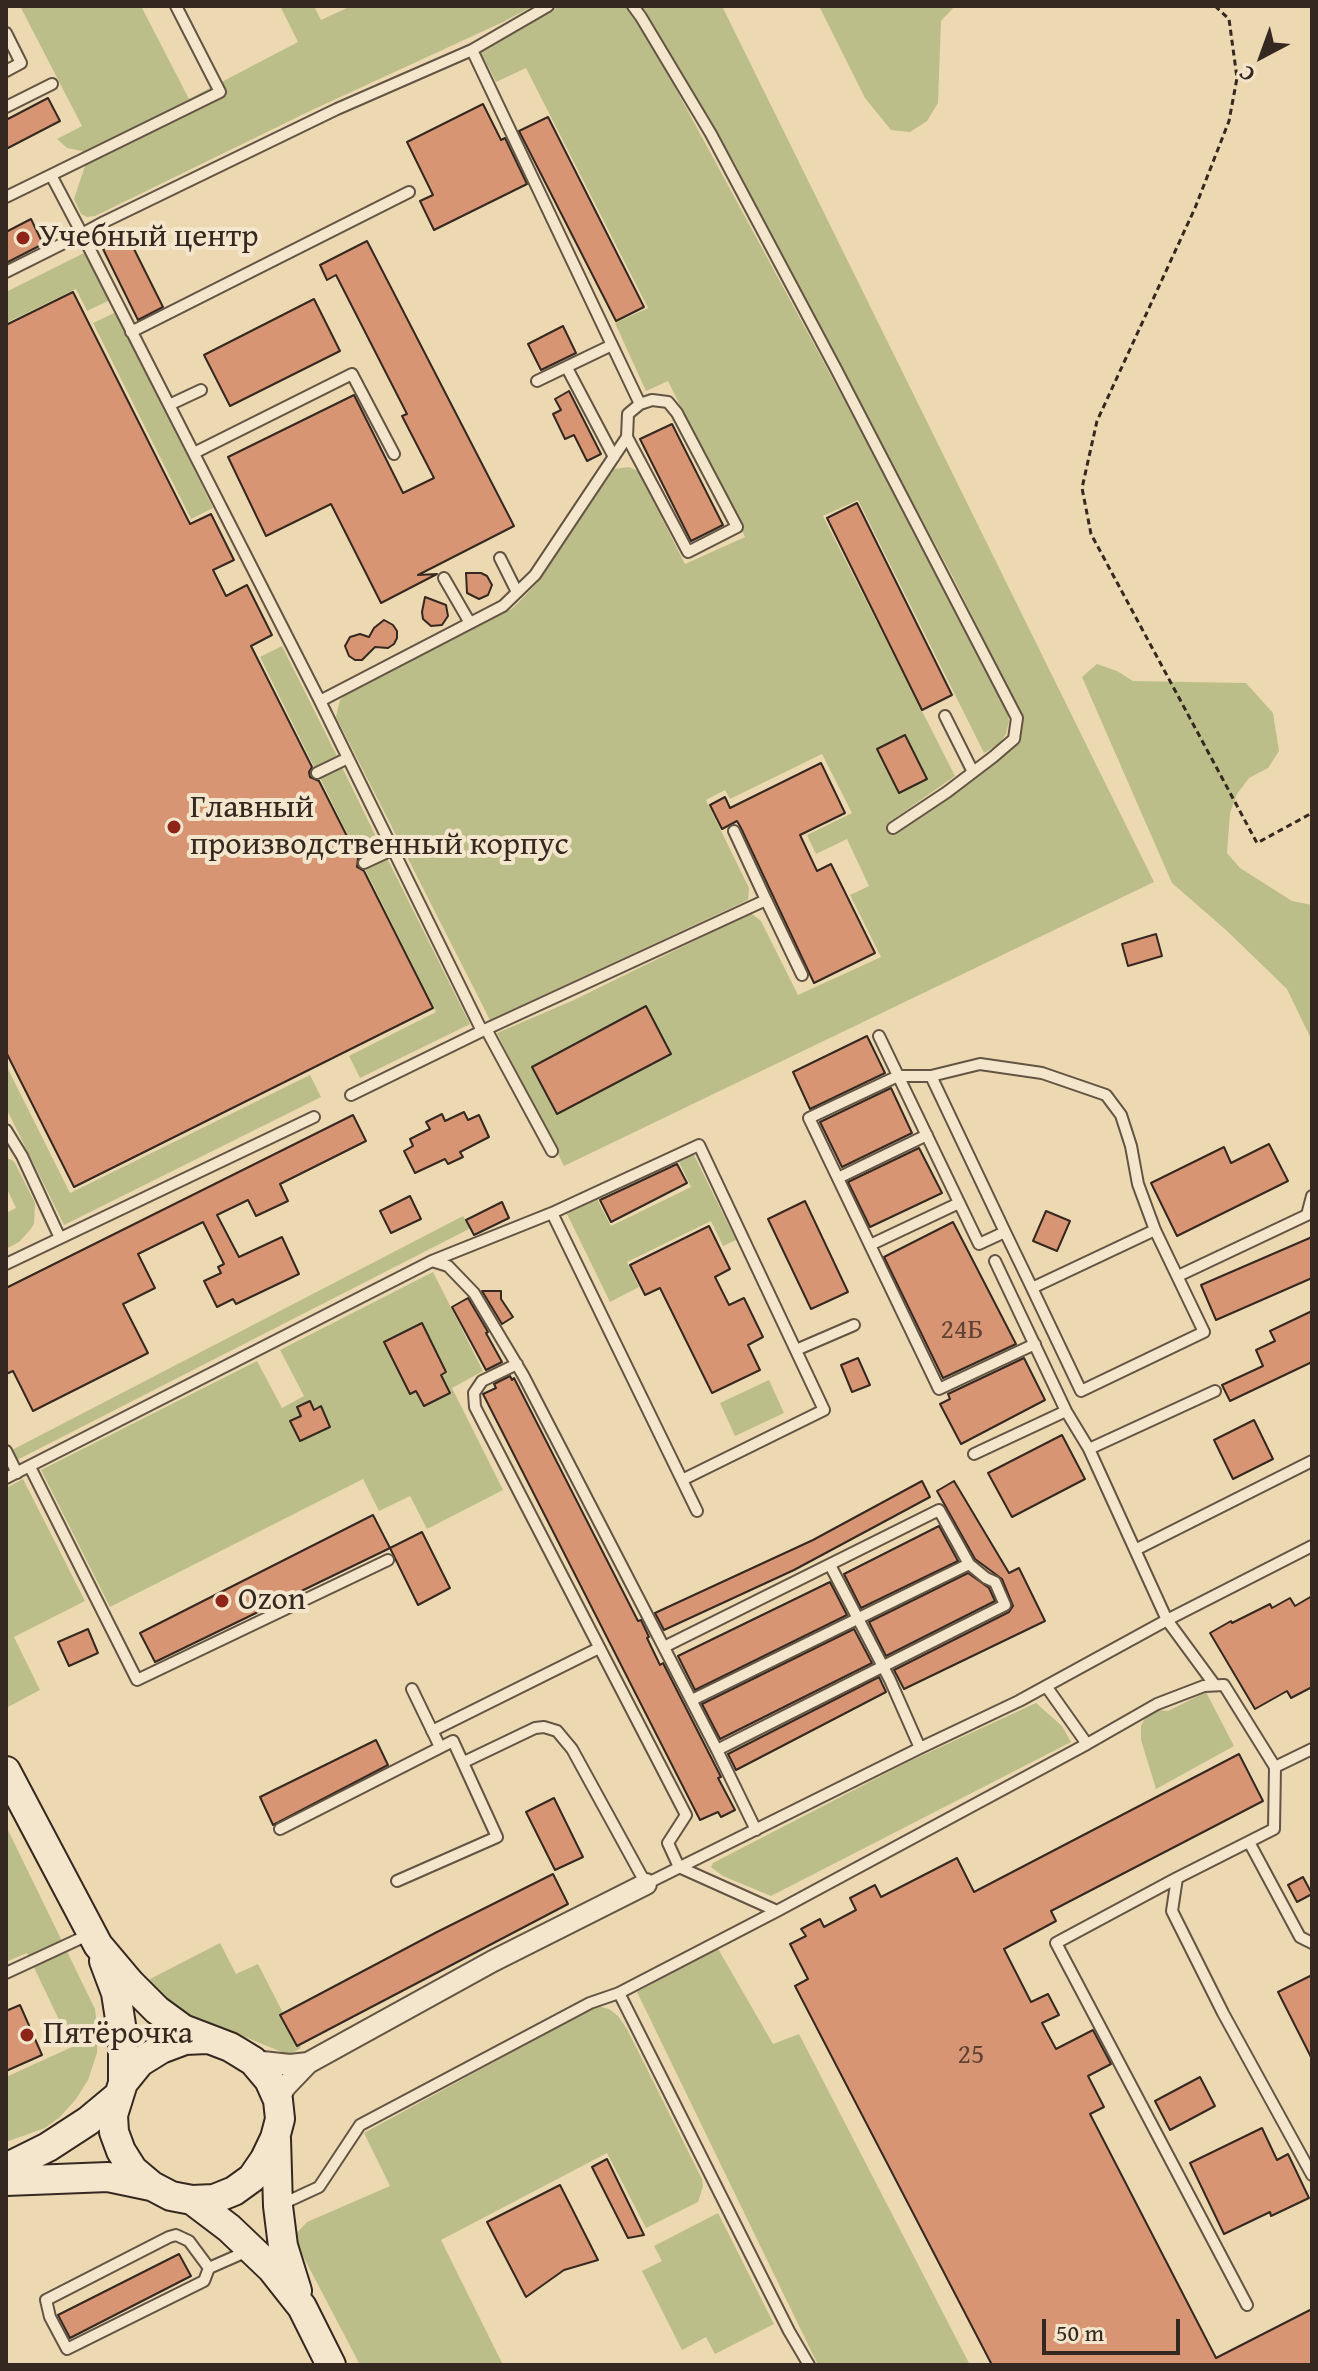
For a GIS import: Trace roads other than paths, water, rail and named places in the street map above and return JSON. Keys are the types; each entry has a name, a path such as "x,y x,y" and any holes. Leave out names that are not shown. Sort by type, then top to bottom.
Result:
{"main road":[{"path":"6,1771 95,1939 116,1993 123,2038 120,2090 113,2115 114,2132 121,2151 133,2170 152,2186 171,2196 192,2200 214,2199 234,2191 252,2178 275,2138 280,2119 278,2100 269,2080 253,2061 230,2047 183,2029 157,2010 130,1983 95,1939"},
{"path":"6,2168 48,2147 88,2121 120,2090 140,2062 161,2049 185,2040 207,2039"},
{"path":"275,2138 283,2246 302,2307 331,2365"},
{"path":"6,2181 108,2177 152,2186"},
{"path":"192,2200 252,2249 302,2307"}],"street":[{"path":"278,2100 285,2087 308,2063 493,1961 646,1884"},
{"path":"253,2061 290,2065 308,2063"}],"lane":[{"path":"6,197 220,92 176,6"},
{"path":"6,272 337,109 472,50 548,6"},
{"path":"633,6 711,134 1017,718 1014,739 893,828"},
{"path":"6,33 21,63 6,71"},
{"path":"472,50 640,404"},
{"path":"6,107 52,84"},
{"path":"51,175 484,1030 552,1151"},
{"path":"131,332 409,192"},
{"path":"537,381 612,345"},
{"path":"567,368 614,457"},
{"path":"194,453 352,374 394,454"},
{"path":"169,405 201,390"},
{"path":"652,400 668,402 677,413 737,527 688,552 627,437 628,414 640,404 652,400"},
{"path":"320,701 503,606 535,575 627,437"},
{"path":"500,558 517,592"},
{"path":"444,578 470,623"},
{"path":"945,716 973,772"},
{"path":"317,773 348,758"},
{"path":"734,831 802,975"},
{"path":"364,863 392,850"},
{"path":"351,1095 766,900"},
{"path":"879,1036 979,1244 1005,1232"},
{"path":"931,1076 1081,1391 1204,1332 1155,1230 1138,1184 1121,1115 1106,1095 1042,1073 980,1064 931,1076 898,1076 809,1118 939,1389 1035,1344"},
{"path":"6,1264 314,1117"},
{"path":"6,1130 9,1143 22,1156 60,1238"},
{"path":"838,1178 927,1135"},
{"path":"6,1478 432,1261 552,1213 699,1145 824,1410 682,1480"},
{"path":"1178,1276 1307,1215 1312,1196"},
{"path":"870,1245 959,1203"},
{"path":"552,1213 697,1511"},
{"path":"1032,1288 1155,1230"},
{"path":"432,1261 448,1266 474,1293 517,1364 756,1830"},
{"path":"995,1261 1066,1411 1089,1449 1167,1620 1214,1684"},
{"path":"796,1350 854,1325"},
{"path":"517,1364 482,1381 474,1393 475,1407 686,1815 668,1843 679,1867 777,1911"},
{"path":"1089,1449 1215,1391"},
{"path":"974,1454 1066,1411"},
{"path":"6,1451 17,1473"},
{"path":"1135,1550 1312,1461"},
{"path":"30,1467 137,1680 388,1560"},
{"path":"664,1647 939,1510 969,1564 995,1582 1005,1605 717,1750"},
{"path":"464,1762 535,1728 557,1731 572,1749 646,1884 1046,1686 1312,1546"},
{"path":"692,1700 969,1564"},
{"path":"830,1565 883,1666 920,1748"},
{"path":"432,1731 599,1648"},
{"path":"278,2206 319,2187 360,2125 590,2003 619,1993 777,1911 1157,1704 1214,1684 1224,1685 1275,1767 1274,1829 1056,1943 1247,2305"},
{"path":"1046,1686 1087,1744"},
{"path":"412,1689 440,1747"},
{"path":"280,1829 453,1741 497,1837 397,1881"},
{"path":"1275,1767 1312,1749"},
{"path":"1249,1842 1300,1937 1312,1943"},
{"path":"1177,1878 1172,1911 1223,2013 1312,2175"},
{"path":"6,1973 95,1939"},
{"path":"619,1993 809,2365"},
{"path":"209,2268 189,2241 176,2235 169,2237 46,2300 50,2317 67,2349 204,2281 209,2268 252,2249"}],"place":[{"name":"Учебный центр","path":"23,238"},
{"name":"Главный производственный корпус","path":"174,827"},
{"name":"Ozon","path":"222,1601"},
{"name":"Пятёрочка","path":"27,2035"}]}
